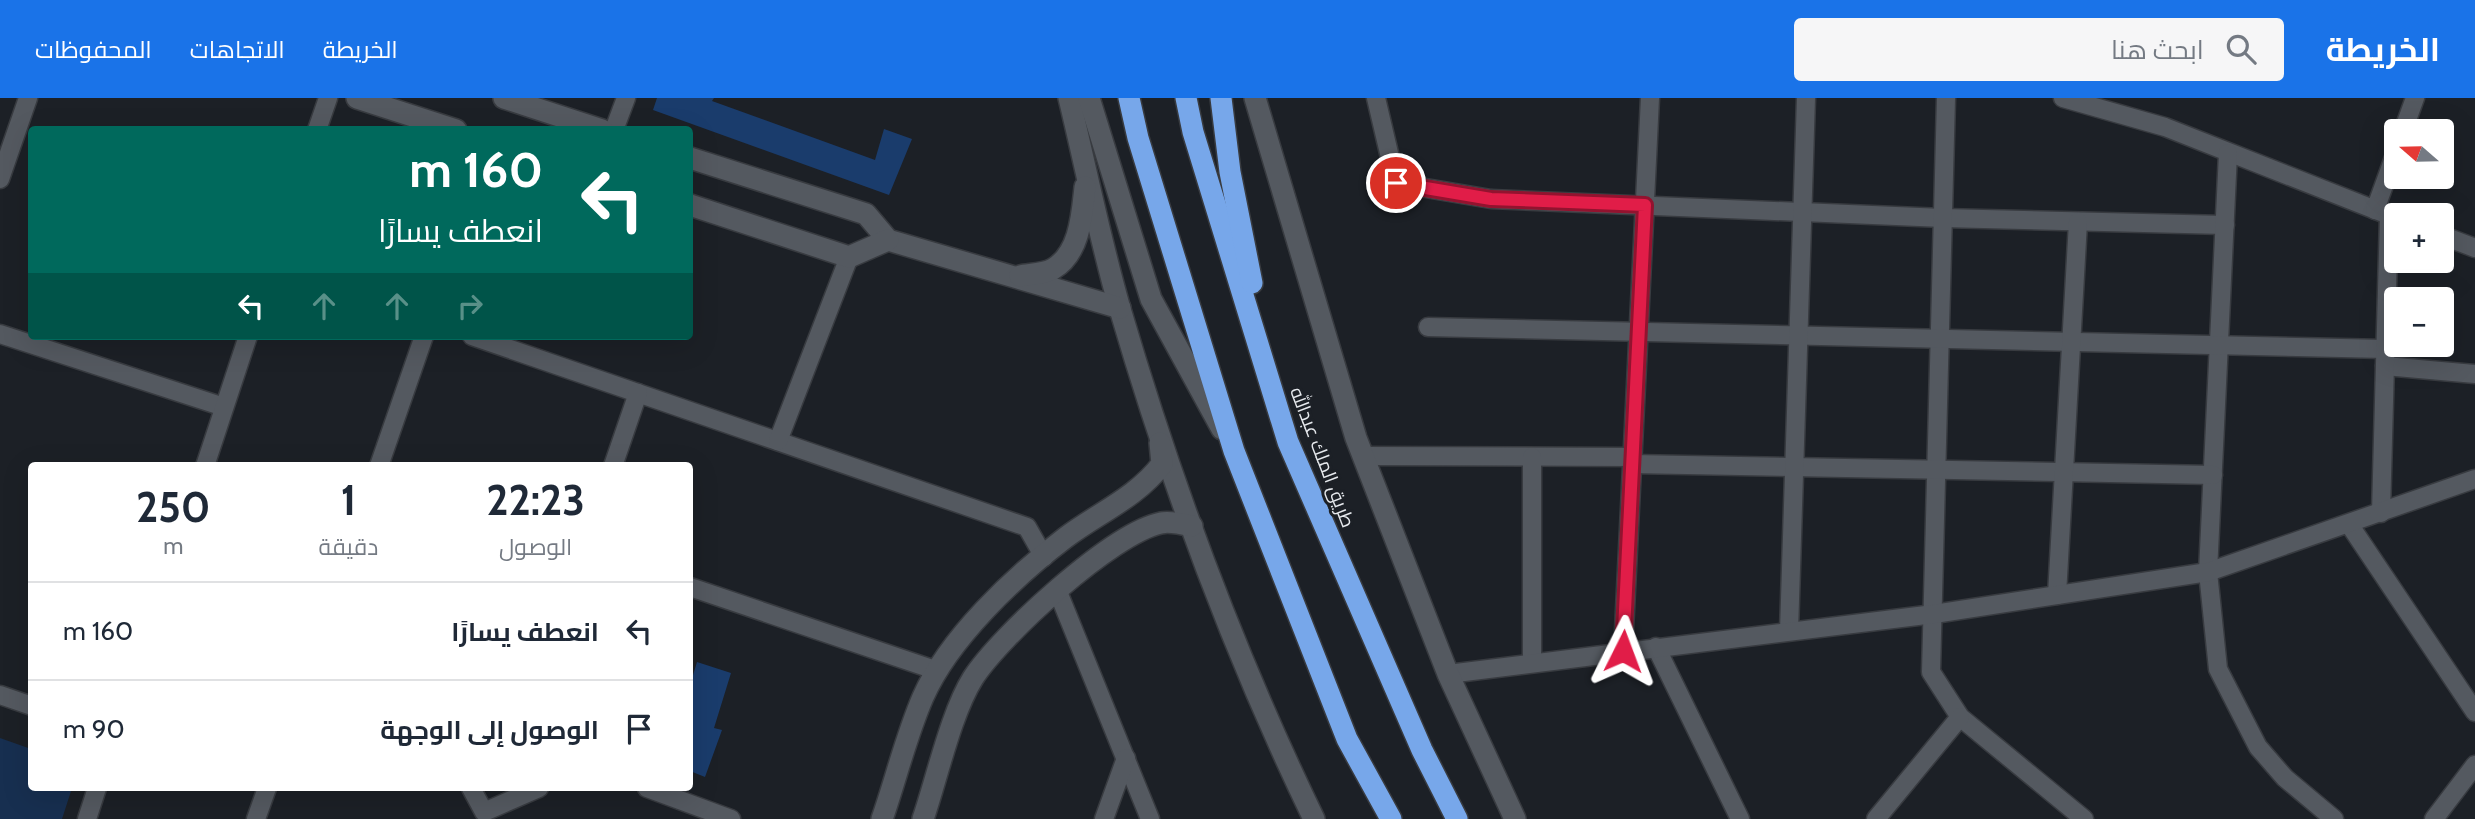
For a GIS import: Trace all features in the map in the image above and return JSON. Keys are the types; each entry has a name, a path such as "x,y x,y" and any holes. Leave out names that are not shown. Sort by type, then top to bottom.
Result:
{"highway":[{"path":"1129,98 1138,138 1234,451 1378,819"},
{"name":"طريق الملك عبدالله","path":"1186,98 1193,132 1289,442 1422,750 1457,819"},
{"path":"1221,98 1230,172 1289,442"},
{"path":"1347,738 1391,819"},
{"path":"1422,750 1469,819"}],"main road":[{"path":"357,98 444,126"},
{"path":"504,98 590,126"},
{"path":"1069,98 1120,308 1159,429 1192,526 1237,642 1314,819"},
{"path":"1089,98 1151,299 1234,451"},
{"path":"1255,98 1363,456 1448,674 1515,819"},
{"path":"693,159 866,214 888,240 1120,308"},
{"path":"1015,277 1052,270 1068,256 1082,221 1087,171"},
{"path":"693,206 849,257 888,240"},
{"path":"882,819 923,697 937,671 974,620 1065,538 1147,484 1162,464 1159,429"},
{"path":"923,819 960,708 973,678 1003,643 1084,567 1136,533 1162,522 1192,526"},
{"path":"1044,557 1058,592"}],"street":[{"path":"0,179 28,98"},
{"path":"318,126 328,98"},
{"path":"616,126 626,98"},
{"path":"1377,98 1396,183 1491,199 1943,218 2225,225"},
{"path":"1623,651 1650,98"},
{"path":"1789,631 1806,98"},
{"path":"1946,98 1931,672 1960,717 2084,819"},
{"path":"2063,98 2165,127 2384,213"},
{"path":"2407,119 2415,98"},
{"path":"2228,153 2208,572 2218,669 2258,747 2285,778 2334,819"},
{"path":"2057,595 2078,222"},
{"path":"2454,240 2475,248"},
{"path":"778,441 849,257"},
{"path":"1428,327 2219,347 2384,357"},
{"path":"0,334 224,407"},
{"path":"206,462 247,340"},
{"path":"380,462 423,340"},
{"path":"484,340 1027,527 1044,557"},
{"path":"2381,513 2385,357 2475,374"},
{"path":"614,462 638,393"},
{"path":"1363,456 1532,457 1794,467 2213,475"},
{"path":"1532,457 1532,663"},
{"path":"1448,674 1934,614 2208,572 2475,480"},
{"path":"2349,524 2475,712"},
{"path":"693,588 937,671"},
{"path":"1058,592 1150,819"},
{"path":"1656,647 1740,819"},
{"path":"0,695 28,705"},
{"path":"1876,819 1960,717"},
{"path":"1104,819 1126,758"},
{"path":"2434,819 2475,765"},
{"path":"87,819 96,791"},
{"path":"256,819 266,791"},
{"path":"472,791 483,816 533,791"},
{"path":"654,791 722,818"}],"shaded area":[{"path":"0,738 28,748 28,791 71,791 62,819 0,819"}],"building":[{"path":"657,98 714,98 712,101 875,160 884,129 912,139 889,195 653,110"},
{"path":"697,662 731,673 714,728 722,730 705,777 693,772 693,675"}],"route":[{"path":"1396,183 1491,199 1645,205 1623,651"}]}
